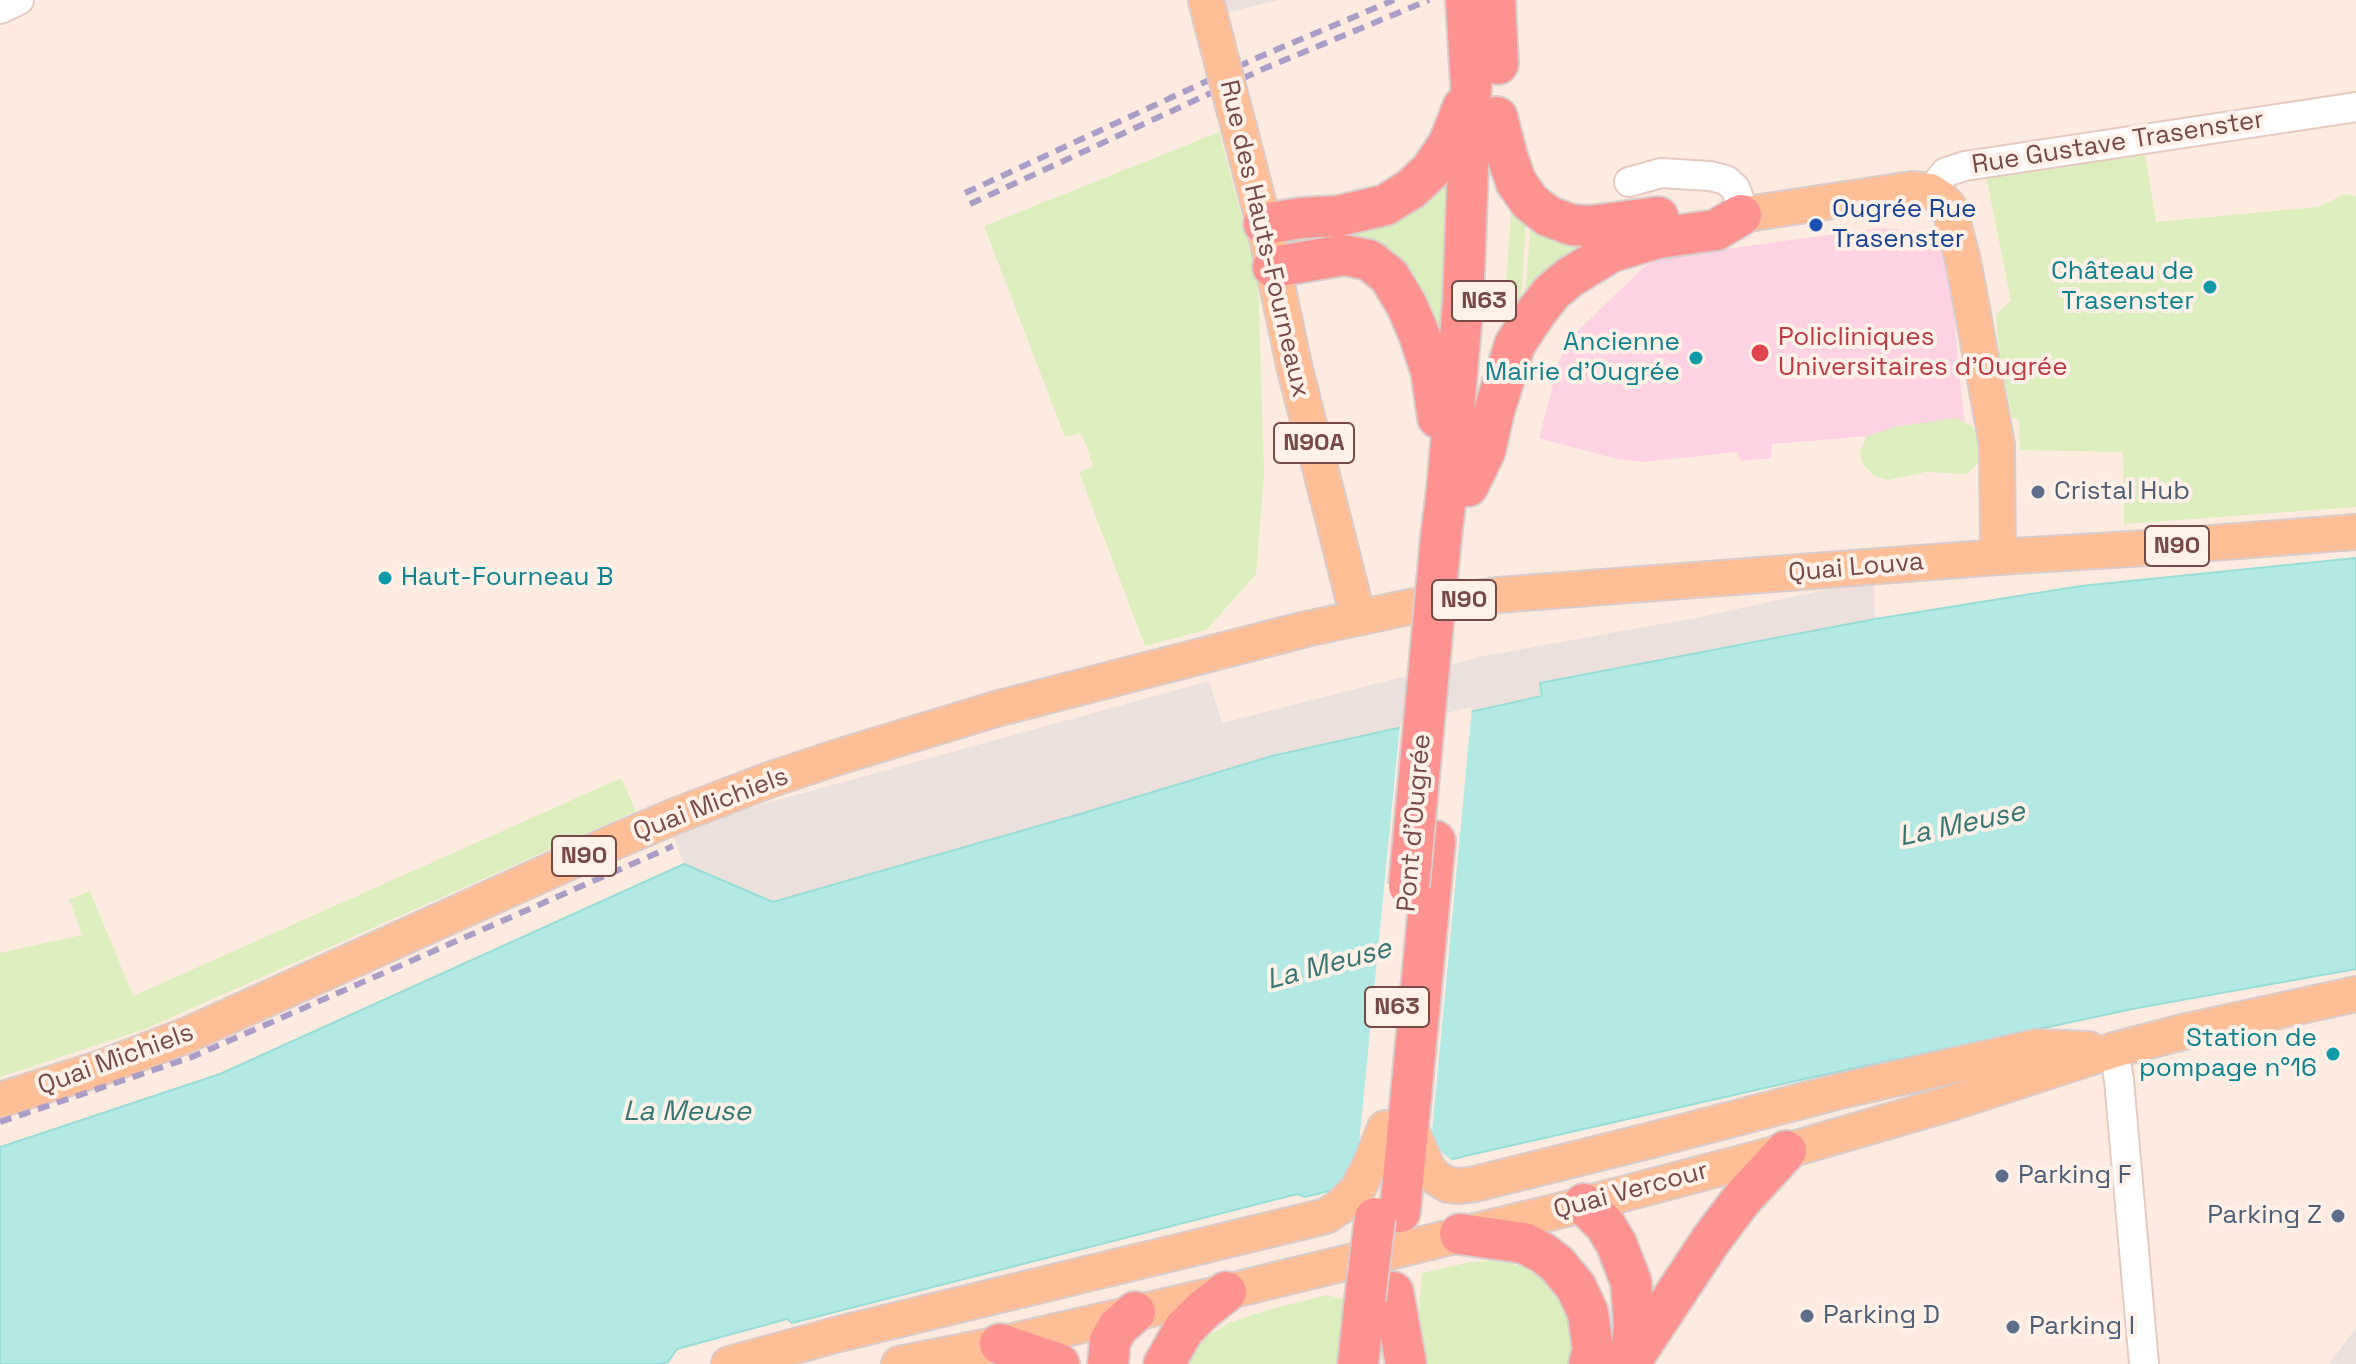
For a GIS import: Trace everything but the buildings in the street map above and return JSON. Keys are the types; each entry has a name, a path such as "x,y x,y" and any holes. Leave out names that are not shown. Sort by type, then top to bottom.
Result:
{"highway":[{"name":"N63","path":"1457,488 1476,46 1495,0"},
{"name":"N63","path":"1457,488 1488,257 1493,141 1497,117 1476,46"},
{"path":"1264,224 1338,216 1385,205 1411,189 1431,170 1449,143 1462,111 1476,46"},
{"path":"1497,117 1516,182 1530,202 1557,221 1598,226 1713,209 1741,215"},
{"path":"1457,488 1485,451 1515,344 1552,292 1611,252 1658,238 1716,230 1741,215"},
{"path":"1273,267 1344,255 1369,260 1389,276 1406,304 1431,371 1457,488"},
{"name":"Pont d'Ougrée","path":"1406,1364 1370,1337 1396,1125 1457,488"},
{"path":"1630,1364 1711,1240 1741,1200 1786,1151"},
{"path":"1584,1204 1611,1234 1631,1282 1634,1326 1630,1364"},
{"path":"1460,1234 1524,1243 1557,1264 1576,1287 1588,1313 1593,1350 1589,1364"},
{"path":"1164,1364 1184,1329 1226,1292"},
{"path":"1108,1364 1110,1341 1118,1327 1135,1312"},
{"path":"1000,1344 1059,1364"}],"main road":[{"name":"Rue des Hauts-Fourneaux","path":"1209,14 1264,224 1294,365 1358,617"},
{"path":"1741,215 1912,189 1930,191 1949,207 1988,388 1997,445 1998,557"},
{"name":"Quai Louva","path":"1358,617 1498,595 2356,532"},
{"name":"Quai Michiels","path":"0,1100 98,1069 185,1036 614,842 769,780 1008,705 1358,617"},
{"name":"Quai Vercour","path":"899,1364 1226,1292 1584,1204 1786,1151 1951,1103 2114,1050 2356,994"},
{"path":"729,1364 839,1334 1326,1216 1357,1190 1396,1125 1435,1177 1448,1185 1460,1186 1836,1092 2036,1047 2114,1050"}],"street":[{"path":"0,9 19,0"},
{"name":"Rue Gustave Trasenster","path":"1930,191 1946,172 1965,166 2356,107"},
{"path":"1629,182 1661,173 1726,180 1735,188 1741,215"},
{"path":"2114,1050 2144,1364"}],"shaded area":[{"path":"1222,0 1279,0 1226,13"},
{"name":"Policliniques Universitaires d'Ougrée","path":"1879,228 1942,233 1965,428 1772,444 1771,458 1741,461 1736,452 1644,462 1616,459 1539,438 1567,341 1644,267 1660,258"},
{"path":"1874,579 1875,619 1541,683 1543,695 1272,756 773,902 684,864 672,834 716,817 1209,681 1222,723 1484,656 1705,616"},
{"path":"2356,1328 2356,1364 2329,1364"}],"green space":[{"path":"1219,132 1258,278 1264,475 1256,574 1206,630 1145,646 1079,472 1093,466 1086,445 1080,433 1065,437 984,226"},
{"path":"2145,154 2156,222 2318,207 2345,194 2356,196 2356,507 2124,524 2123,452 2020,450 2019,421 2012,417 1999,353 1996,314 2011,301 1986,176"},
{"path":"1449,170 1447,257 1439,350 1414,298 1297,245 1297,242 1349,229"},
{"path":"1512,202 1526,219 1521,303 1502,337"},
{"path":"1531,218 1602,233 1525,297"},
{"path":"1955,418 1972,426 1980,441 1978,463 1967,474 1926,472 1889,480 1874,476 1863,464 1860,453 1867,436 1894,427"},
{"path":"621,778 636,811 145,1029 0,1077 0,953 82,935 69,899 90,891 133,996"},
{"path":"1490,1261 1542,1272 1568,1304 1574,1347 1569,1364 1424,1364 1418,1324 1422,1273 1470,1262"},
{"path":"1327,1295 1345,1300 1340,1364 1183,1364 1191,1346 1231,1322"}],"water":[{"name":"La Meuse","path":"2356,558 2356,969 2137,1008 1465,1156 1305,1197 1297,1194 792,1323 787,1319 677,1349 668,1362 659,1364 0,1364 0,1147 220,1074 684,864 773,902 1272,756 1542,696 1540,683 1875,619 2081,586"}],"pier":[{"path":"1472,707 1432,1132 1440,1150 1457,1163 1332,1194 1341,1186 1358,1154 1400,724"}],"railway":[{"path":"965,193 1259,57 1394,0"},
{"path":"970,204 1263,69 1429,0"},
{"path":"0,1122 192,1057 673,846"}],"place":[{"name":"Ougrée Rue Trasenster","path":"1816,225"},
{"name":"Château de Trasenster","path":"2210,287"},
{"name":"Policliniques Universitaires d'Ougrée","path":"1760,353"},
{"name":"Ancienne Mairie d'Ougrée","path":"1696,358"},
{"name":"Cristal Hub","path":"2038,492"},
{"name":"Haut-Fourneau B","path":"385,578"},
{"name":"Station de pompage n°16","path":"2333,1054"},
{"name":"Parking F","path":"2002,1176"},
{"name":"Parking Z","path":"2338,1216"},
{"name":"Parking D","path":"1807,1316"},
{"name":"Parking I","path":"2013,1327"}]}
